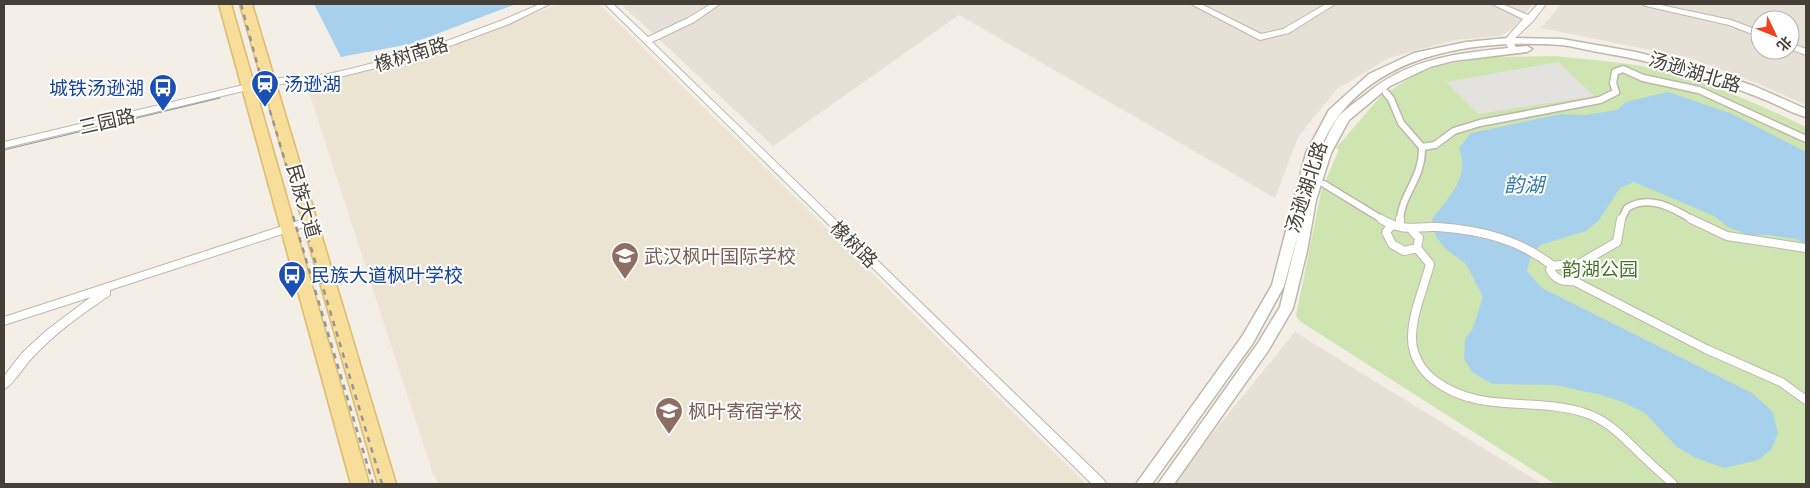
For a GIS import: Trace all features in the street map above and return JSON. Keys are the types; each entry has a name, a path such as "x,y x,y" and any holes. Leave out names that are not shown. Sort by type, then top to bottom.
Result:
{"main road":[{"name":"民族大道","path":"226,4 360,484"},
{"name":"民族大道","path":"246,4 387,484"}],"street":[{"name":"橡树南路","path":"269,82 328,77 423,53 506,22 546,4"},
{"name":"橡树路","path":"609,4 1100,484"},
{"path":"646,41 691,20 716,4"},
{"path":"1195,4 1260,37 1286,31 1331,4"},
{"path":"1496,4 1530,19"},
{"path":"1511,45 1542,4"},
{"path":"1646,4 1731,23 1750,30"},
{"name":"汤逊湖北路","path":"1143,484 1248,339 1278,286 1312,153 1333,113 1373,77 1418,55 1466,45 1562,42 1636,55 1750,89 1806,113"},
{"name":"汤逊湖北路","path":"1164,484 1263,347 1286,308 1301,251 1310,200 1325,153 1345,117 1386,83 1407,72 1453,58 1511,45 1564,50 1638,62 1745,94 1806,121"},
{"path":"1422,147 1434,145 1454,131 1480,123 1600,100 1616,92 1613,83 1615,72 1623,70 1643,78 1699,90 1806,138"},
{"name":"三园路","path":"4,145 269,82"},
{"path":"1386,93 1401,123 1422,147 1422,164 1402,206 1396,226 1386,232 1386,238 1390,243 1404,251 1417,248"},
{"path":"1324,184 1396,226 1411,229 1425,227 1475,229 1493,233 1528,248 1553,266"},
{"path":"1572,268 1617,242 1621,232 1622,213 1629,205 1641,202 1667,207 1690,217 1715,232 1749,241 1785,243 1806,248"},
{"path":"4,321 310,221"},
{"path":"1411,229 1419,238 1417,248"},
{"path":"1417,248 1430,264 1426,281 1415,309 1411,336 1418,365 1427,376 1451,392 1491,404 1548,406 1586,413 1610,426 1673,484"},
{"path":"1574,282 1575,275 1572,268 1561,264 1553,266 1550,270 1557,280 1566,283 1574,282 1661,324 1706,349 1780,382 1806,400"},
{"path":"4,384 13,370 55,326 117,284"}],"shaded area":[{"name":"武汉枫叶国际学校","path":"559,4 599,4 1086,484 439,484 433,474 307,86 428,56"},
{"path":"621,4 1533,4 1512,29 1501,36 1455,40 1389,58 1337,89 1298,137 1275,198 959,15 773,146"},
{"path":"1561,4 1806,4 1806,105 1761,85 1690,58 1541,28"},
{"path":"1558,62 1594,96 1478,114 1446,82"},
{"path":"1295,332 1542,484 1171,484"}],"green space":[{"name":"韵湖公园","path":"1554,56 1630,64 1663,71 1705,84 1746,100 1806,127 1806,484 1555,484 1301,322 1296,316 1321,192 1339,149 1336,148 1380,97 1416,74 1442,65 1490,57"}],"water":[{"path":"314,4 516,4 410,44 341,57"},
{"name":"韵湖","path":"1668,92 1730,113 1806,152 1806,244 1796,239 1768,235 1748,235 1728,227 1714,216 1634,182 1620,188 1599,220 1586,231 1540,245 1530,259 1527,271 1542,288 1752,393 1772,411 1778,433 1771,450 1758,460 1724,468 1694,457 1677,447 1645,413 1623,402 1602,395 1555,385 1492,384 1472,372 1464,359 1465,340 1473,328 1483,297 1466,264 1446,249 1436,237 1432,219 1451,194 1460,178 1462,159 1459,148 1471,133 1561,114 1585,115 1617,110 1626,102"}],"tram line":[{"path":"4,150 220,98"}],"railway":[{"path":"241,4 270,111 382,484"},
{"path":"293,216 373,484"}],"place":[{"name":"汤逊湖","path":"265,108"},
{"name":"城铁汤逊湖","path":"163,112"},
{"name":"武汉枫叶国际学校","path":"625,280"},
{"name":"民族大道枫叶学校","path":"292,299"},
{"name":"枫叶寄宿学校","path":"669,435"}]}
